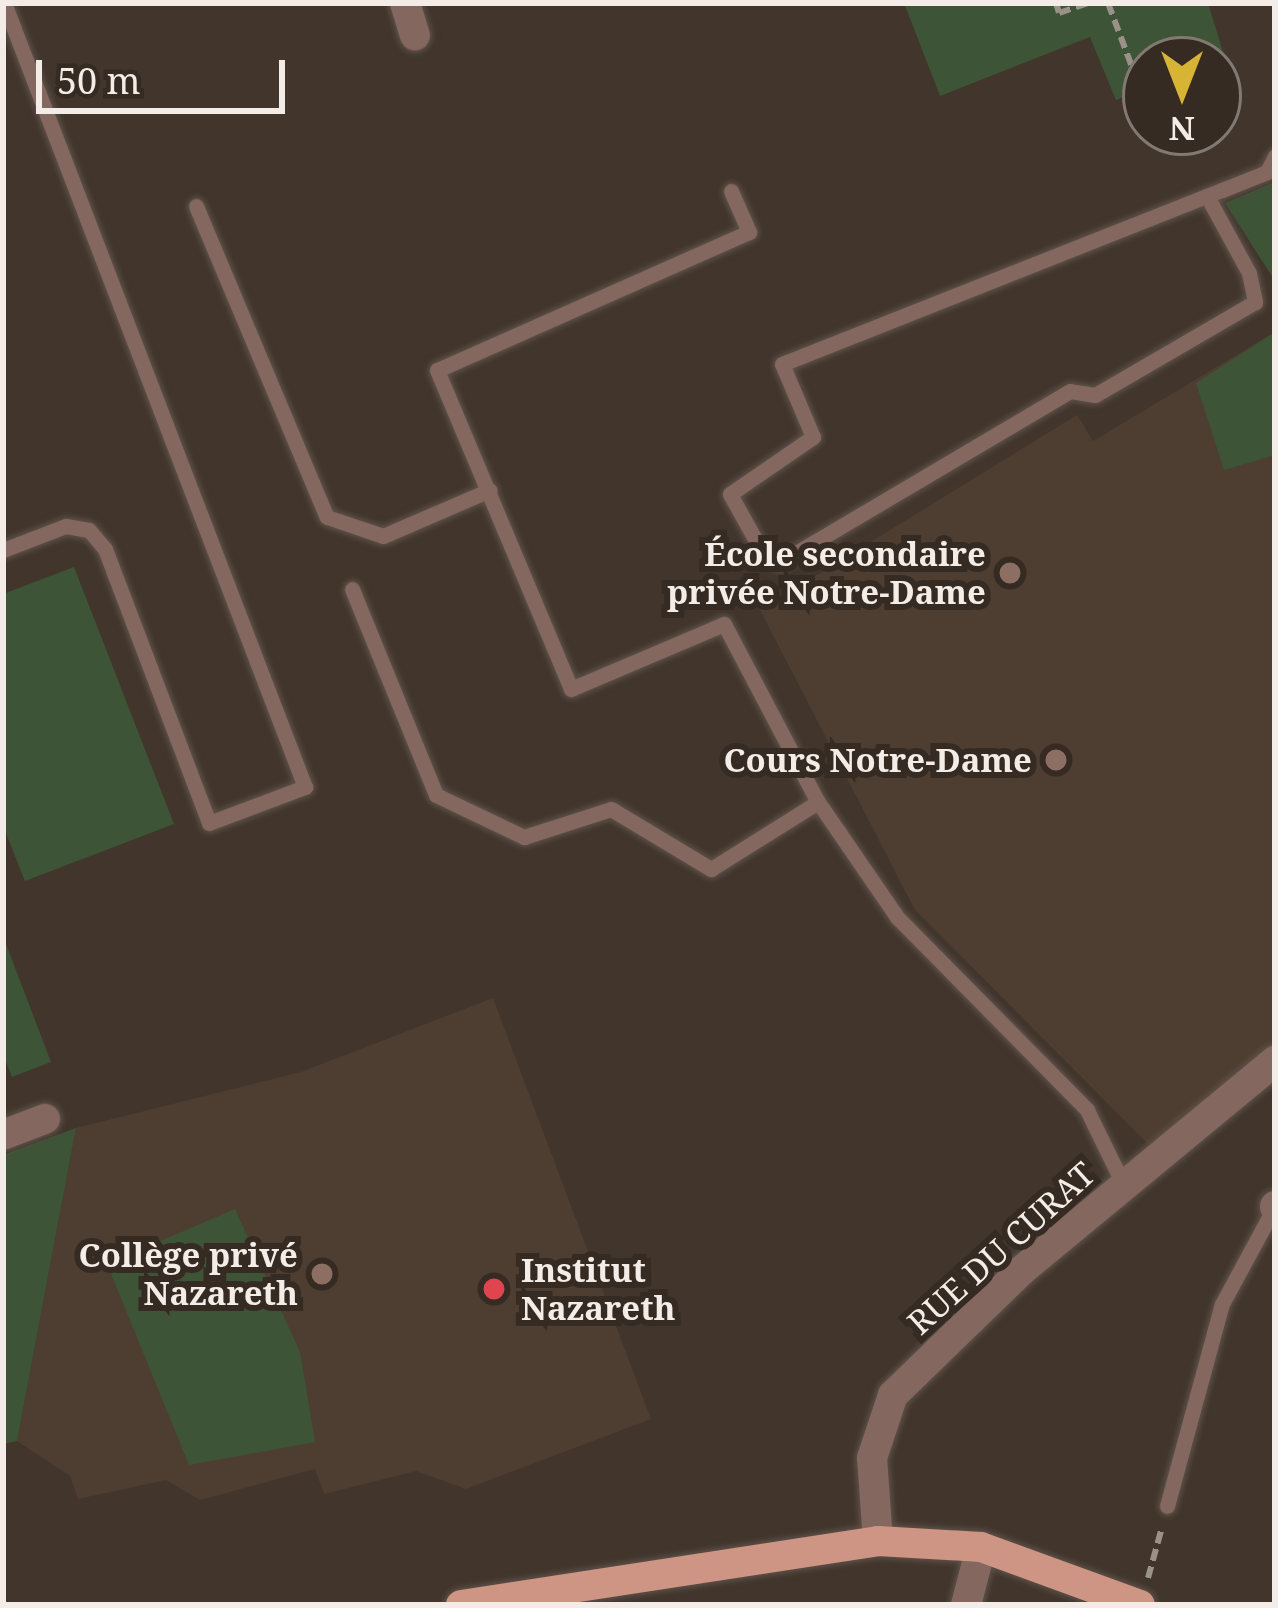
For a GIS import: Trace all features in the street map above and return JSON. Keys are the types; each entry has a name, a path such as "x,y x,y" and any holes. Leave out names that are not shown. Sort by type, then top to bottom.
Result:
{"main road":[{"path":"461,1605 878,1541 981,1547 1143,1594"}],"street":[{"path":"405,3 415,35"},
{"name":"RUE DU CURAT","path":"878,1541 872,1458 893,1395 1021,1271 1275,1061"},
{"path":"3,1135 44,1119"},
{"path":"966,1605 981,1547"}],"lane":[{"path":"3,550 66,526 88,530 105,549 209,823 305,788 4,3"},
{"path":"1207,196 1249,273 1255,302 1095,395 1070,391 781,562 765,557 730,494 813,437 782,364 1267,172 1275,156"},
{"path":"731,191 749,232 437,370 571,688 724,624 818,802 897,917 1088,1110 1124,1186"},
{"path":"196,206 327,518 383,536 490,490"},
{"path":"352,589 436,795 524,837 611,808 711,868 818,802"},
{"path":"1167,1506 1222,1304 1275,1206"}],"path":[{"path":"1056,3 1059,13 1088,3"},
{"path":"1108,3 1122,40"},
{"path":"1143,1594 1167,1506"}],"shaded area":[{"name":"Cours Notre-Dame","path":"1275,332 1275,1044 1150,1146 915,910 760,610 1077,415 1093,441"},
{"name":"Collège privé Nazareth","path":"493,998 651,1419 466,1489 416,1471 324,1494 315,1469 200,1500 166,1480 78,1499 70,1476 17,1441 76,1128 301,1072"}],"green space":[{"path":"904,3 1208,3 1218,36 1122,36 1122,98 1116,100 1090,37 940,96"},
{"path":"1275,182 1275,281 1225,203"},
{"path":"1275,332 1275,455 1224,470 1196,383"},
{"path":"74,567 174,824 25,881 3,826 3,594"},
{"path":"3,936 51,1062 12,1077 3,1054"},
{"path":"76,1128 17,1441 3,1444 3,1155"},
{"path":"235,1209 300,1352 315,1442 189,1465 107,1264"}],"place":[{"name":"École secondaire privée Notre-Dame","path":"1010,573"},
{"name":"Cours Notre-Dame","path":"1056,760"},
{"name":"Collège privé Nazareth","path":"322,1274"},
{"name":"Institut Nazareth","path":"494,1289"}]}
